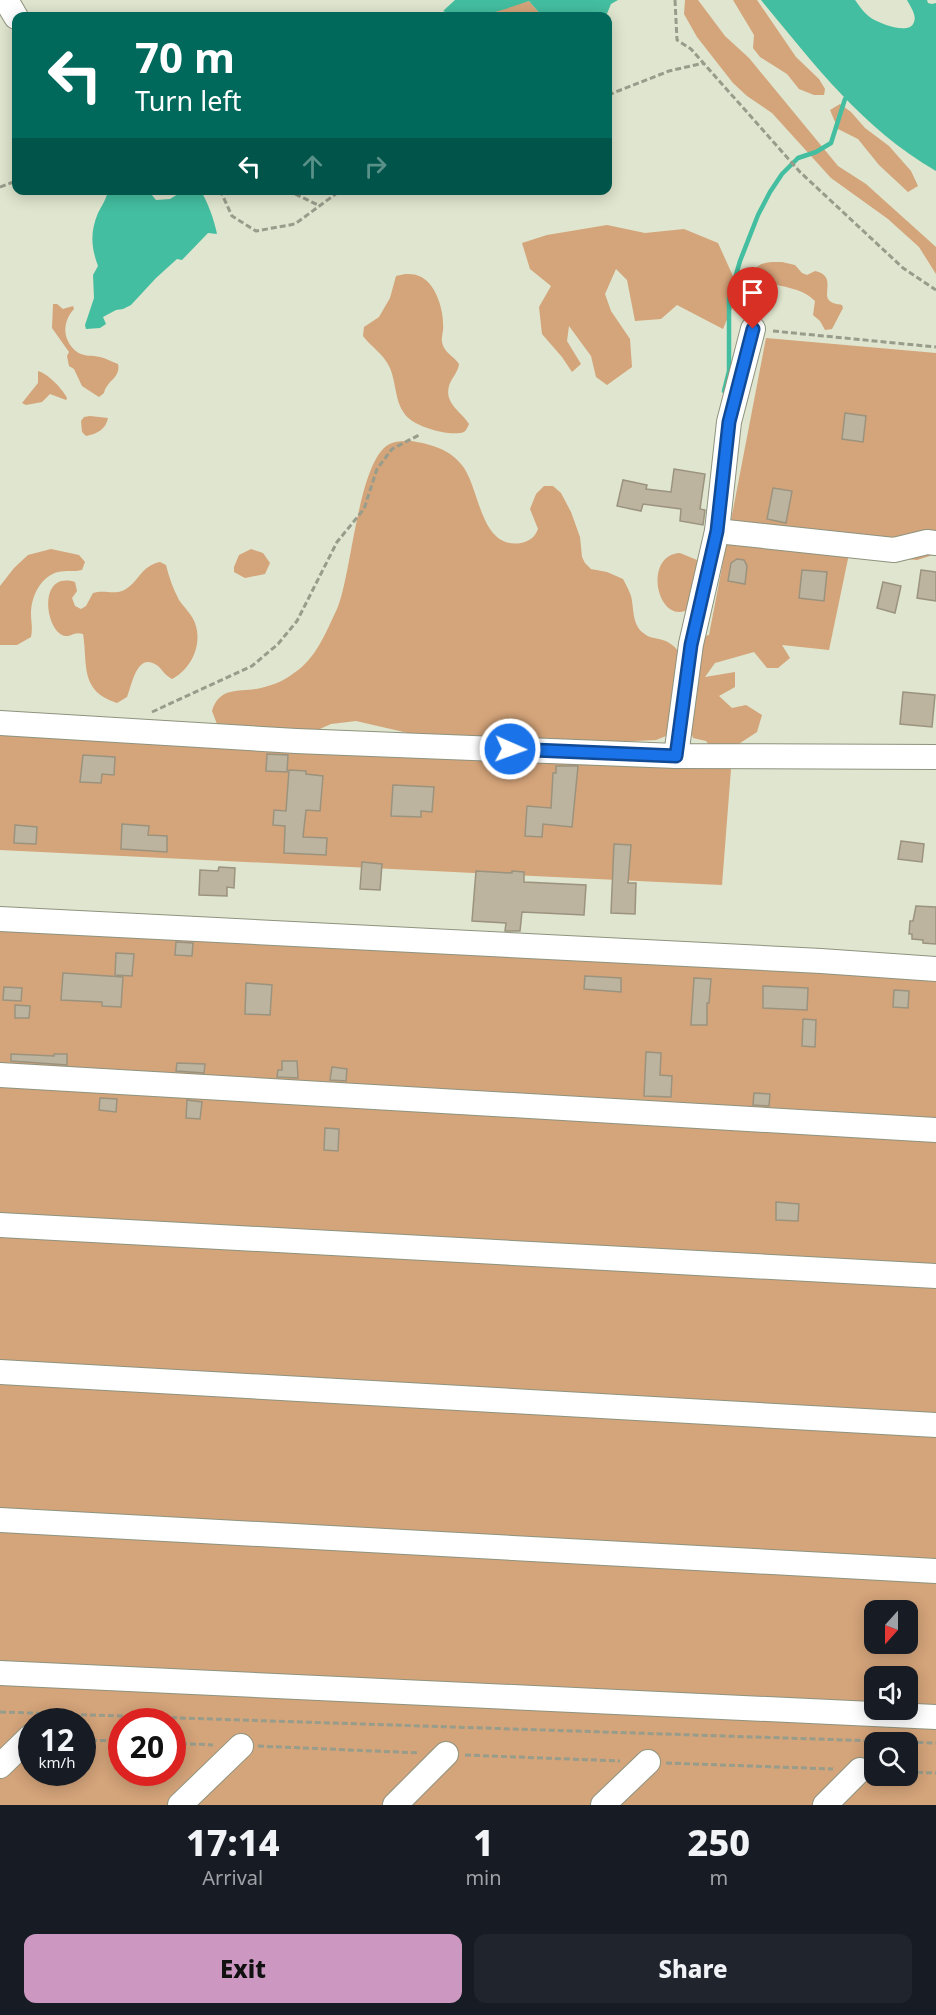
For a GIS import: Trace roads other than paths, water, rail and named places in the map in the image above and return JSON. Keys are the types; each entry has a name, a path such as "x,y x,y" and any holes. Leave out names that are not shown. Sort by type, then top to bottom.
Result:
{"street":[{"path":"676,756 691,645 717,531 729,422 753,329"},
{"path":"717,531 894,550 927,542 936,543"},
{"path":"0,723 296,741 676,756 936,757"},
{"path":"0,919 821,961 936,969"},
{"path":"0,1074 936,1130"},
{"path":"0,1225 936,1276"},
{"path":"0,1372 936,1425"},
{"path":"0,1520 936,1571"},
{"path":"0,1673 936,1717"},
{"path":"180,1805 240,1746"},
{"path":"0,1766 18,1749"},
{"path":"395,1805 446,1754"},
{"path":"603,1805 648,1762"},
{"path":"825,1805 860,1770"}],"water":[{"path":"455,0 618,0 611,4 608,12 539,12 529,1 493,12 443,11"},
{"path":"761,0 855,0 871,18 901,28 911,26 915,19 907,0 927,0 928,3 936,3 936,171 909,154 862,115 820,71"},
{"path":"107,195 152,195 156,200 170,199 176,195 203,195 217,234 208,233 182,260 177,259 156,278 131,305 103,317 106,324 100,328 86,329 85,325 94,298 93,275 98,266 93,246 93,233 98,213"}],"waterway":[{"path":"724,391 729,371 729,299 740,261 758,215 782,174 798,158 816,152 831,143 845,99"}]}
